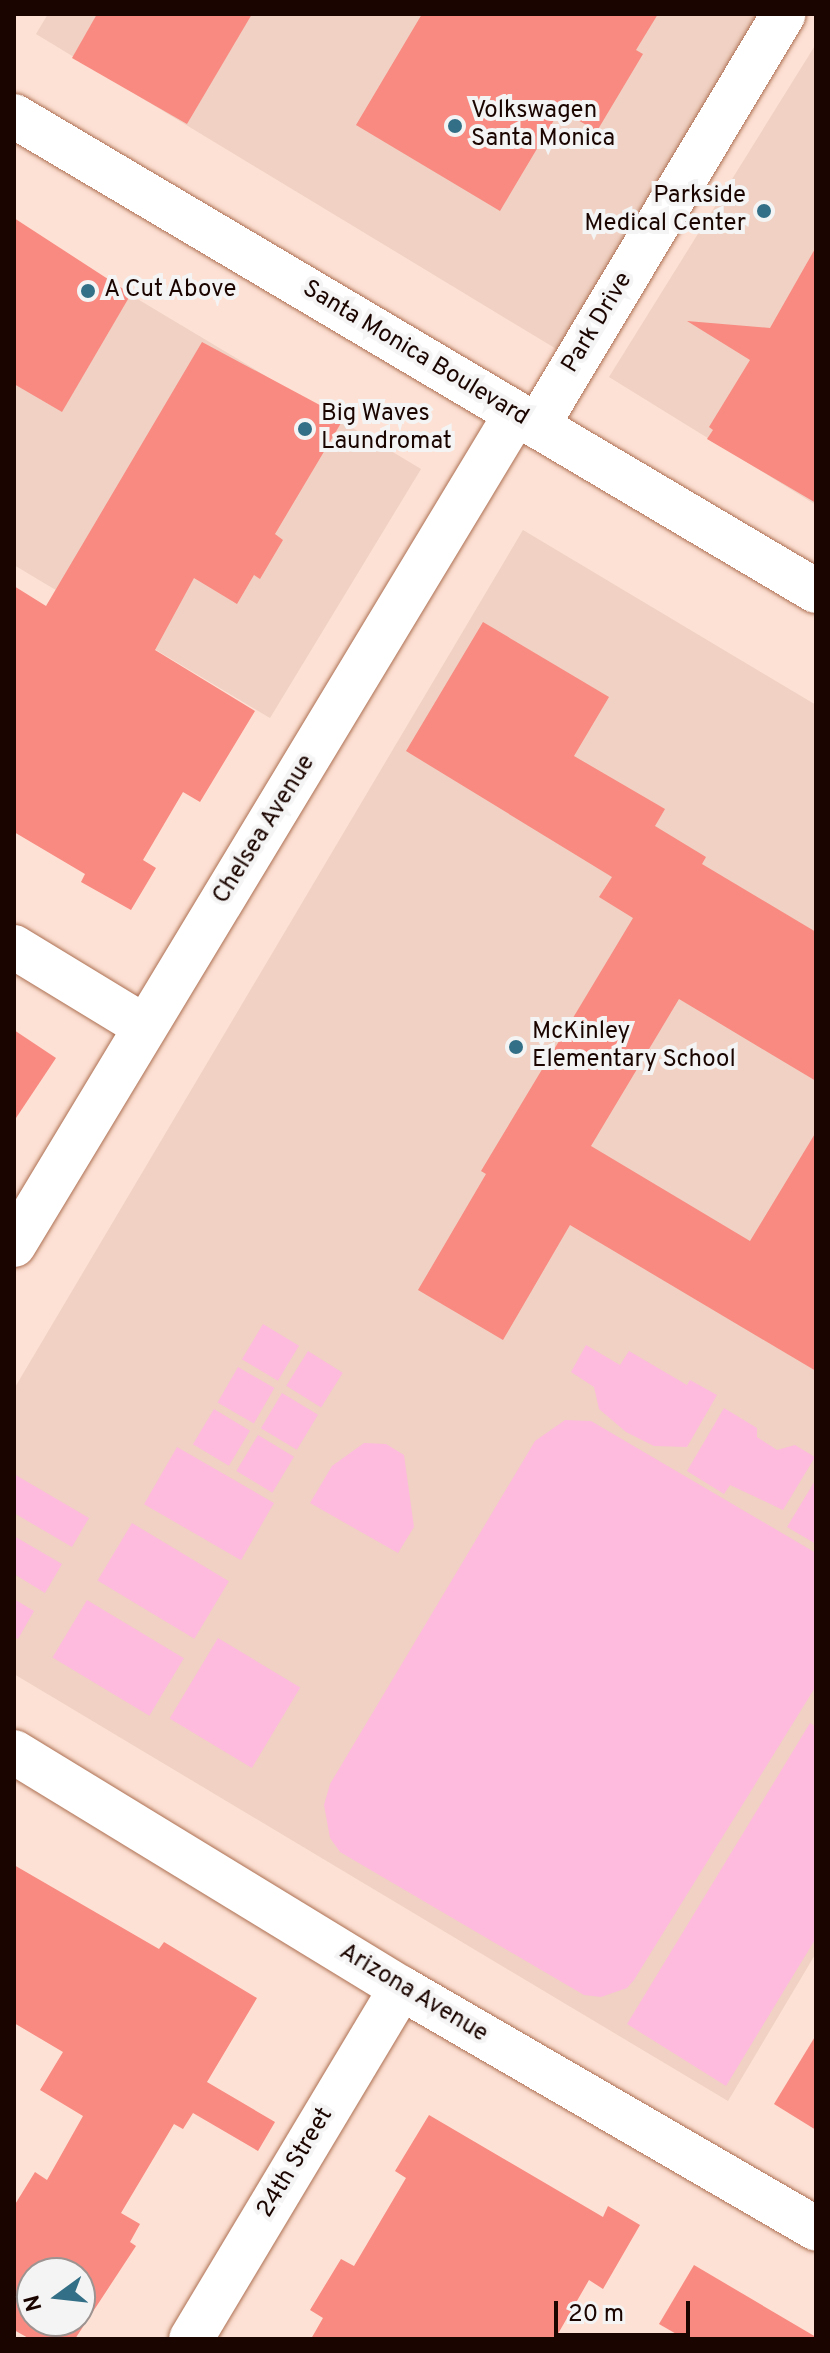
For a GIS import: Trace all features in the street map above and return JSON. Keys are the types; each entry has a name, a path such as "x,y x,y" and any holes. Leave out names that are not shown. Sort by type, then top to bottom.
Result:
{"street":[{"name":"Park Drive","path":"526,420 784,14"},
{"name":"Santa Monica Boulevard","path":"14,116 816,591"},
{"name":"Chelsea Avenue","path":"14,1245 144,1026 526,420"},
{"path":"14,947 144,1026"},
{"name":"Arizona Avenue","path":"14,1752 401,1988 816,2229"},
{"name":"24th Street","path":"191,2339 401,1988"}],"shaded area":[{"path":"48,14 766,14 568,356 36,34"},
{"name":"Parkside Medical Center","path":"816,44 816,505 609,377"},
{"path":"14,225 421,469 270,718 14,565"},
{"name":"McKinley Elementary School","path":"523,530 816,705 816,1953 728,2101 14,1674 14,1389"},
{"path":"263,1324 299,1346 278,1381 242,1359"},
{"path":"586,1345 620,1365 629,1351 687,1385 690,1380 717,1395 687,1447 654,1446 626,1432 599,1409 594,1387 571,1372"},
{"path":"308,1351 343,1373 321,1407 286,1386"},
{"path":"238,1367 274,1388 254,1424 218,1403"},
{"path":"282,1393 318,1415 297,1450 261,1428"},
{"path":"724,1408 757,1428 757,1437 777,1450 795,1445 815,1457 783,1510 730,1485 724,1494 687,1471"},
{"path":"214,1409 250,1431 229,1466 193,1444"},
{"path":"565,1420 591,1421 816,1553 816,1686 634,1980 627,1988 601,1997 584,1995 340,1852 330,1838 324,1805 330,1784 535,1441"},
{"path":"258,1435 294,1457 272,1493 236,1471"},
{"path":"364,1443 386,1444 404,1455 414,1527 398,1553 310,1503 332,1466"},
{"path":"177,1447 274,1503 241,1560 144,1504"},
{"path":"14,1474 89,1518 72,1547 14,1513"},
{"path":"816,1479 816,1544 787,1527"},
{"path":"132,1523 229,1581 194,1639 97,1580"},
{"path":"14,1536 62,1564 45,1593 14,1574"},
{"path":"14,1599 34,1611 18,1639 14,1637"},
{"path":"87,1600 184,1658 149,1716 52,1657"},
{"path":"218,1638 300,1687 252,1768 170,1719"},
{"path":"810,1723 816,1727 816,1938 726,2086 627,2024"}],"building":[{"path":"97,14 252,14 187,124 72,58"},
{"path":"422,14 658,14 636,50 643,54 597,131 560,110 500,211 356,125"},
{"path":"14,218 131,294 62,412 14,384"},
{"path":"816,247 816,503 707,439 713,430 709,427 750,360 687,321 770,328"},
{"path":"202,342 344,418 275,534 283,540 260,579 254,575 237,604 194,578 155,650 255,711 200,802 183,792 143,860 156,868 131,910 81,882 85,874 14,832 14,586 46,606"},
{"path":"483,622 609,697 574,756 665,809 655,826 706,857 702,864 816,932 816,1081 679,999 591,1146 750,1241 816,1132 816,1371 570,1225 503,1340 418,1290 486,1174 481,1171 633,918 599,897 612,877 406,751"},
{"path":"14,1030 56,1058 14,1121"},
{"path":"14,1865 159,1949 164,1942 257,1998 207,2082 275,2122 258,2151 193,2113 183,2129 174,2124 121,2213 140,2224 130,2242 136,2246 96,2307 96,2257 16,2257 16,2331 14,2206 35,2172 47,2180 83,2116 40,2090 63,2052 14,2023"},
{"path":"816,2035 816,2130 774,2104"},
{"path":"429,2115 603,2217 608,2206 640,2225 603,2289 589,2280 555,2339 311,2339 323,2318 310,2310 341,2259 354,2266 406,2178 395,2171"},
{"path":"694,2265 816,2339 685,2339 659,2324"},
{"path":"26,2337 76,2337 75,2339"}],"place":[{"name":"Volkswagen Santa Monica","path":"455,126"},
{"name":"Parkside Medical Center","path":"764,211"},
{"name":"A Cut Above","path":"88,291"},
{"name":"Big Waves Laundromat","path":"305,429"},
{"name":"McKinley Elementary School","path":"516,1047"}]}
